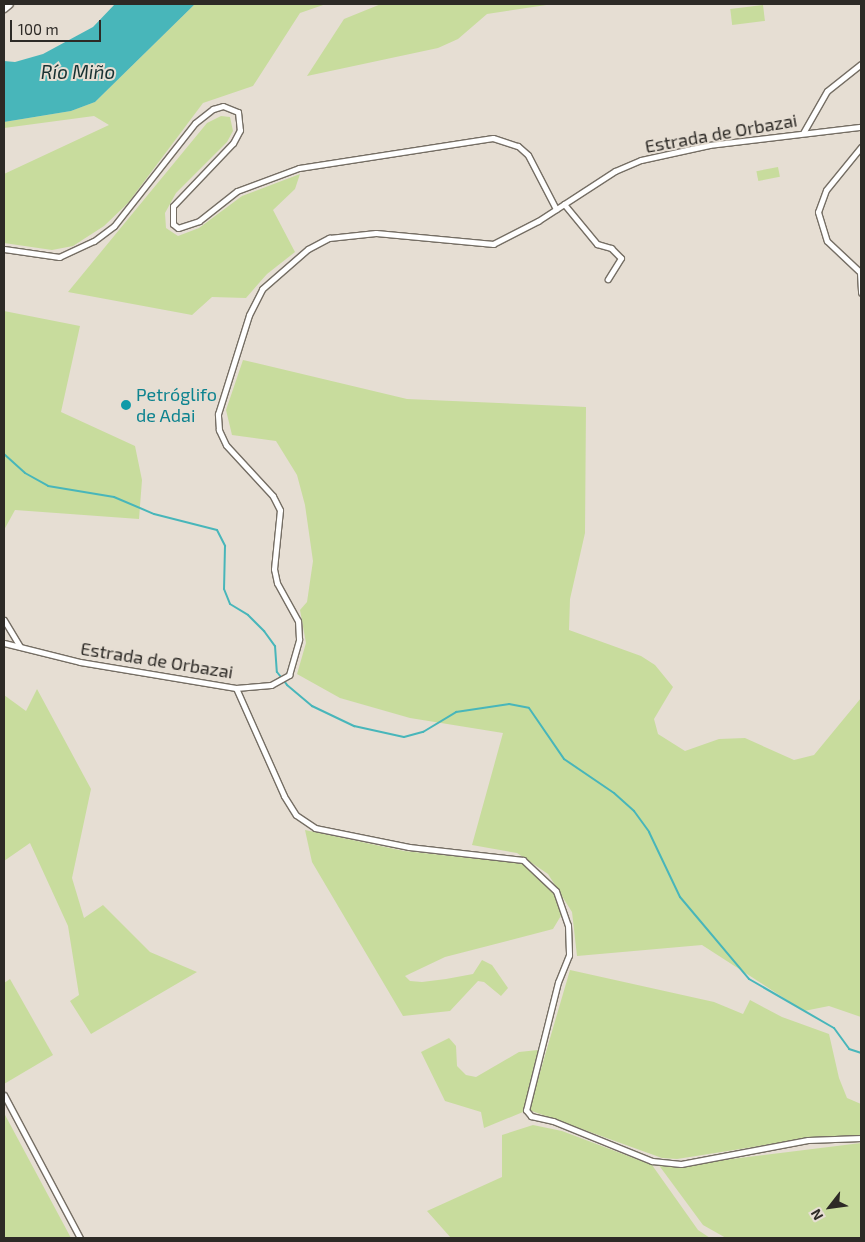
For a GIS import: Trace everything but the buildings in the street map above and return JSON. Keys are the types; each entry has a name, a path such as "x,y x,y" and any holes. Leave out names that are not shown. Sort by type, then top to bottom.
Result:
{"street":[{"path":"4,8 9,4"},
{"path":"803,133 827,91 861,64"},
{"path":"4,249 59,257 94,241 114,226 195,123 213,109 223,106 238,112 240,130 233,143 173,206 173,224 178,228 199,221 237,191 299,168 493,138 518,146 528,155 556,209"},
{"name":"Estrada de Orbazai","path":"4,643 80,662 236,688 271,685 289,675 299,639 298,621 277,583 274,568 280,510 273,496 226,445 218,430 218,414 230,368 248,315 262,289 288,264 329,238 376,233 493,244 556,209 615,171 641,160 709,145 861,127"},
{"path":"860,151 826,190 818,212 827,241 860,272 861,293"},
{"path":"564,204 597,244 611,248 621,258 608,279"},
{"path":"4,620 20,647"},
{"path":"11,644 14,635"},
{"path":"236,688 284,796 296,815 315,828 409,847 523,860 556,891 568,925 568,956 558,982 526,1110 531,1116 553,1121 652,1161 681,1164 808,1140 861,1138"},
{"path":"4,1095 80,1238"}],"green space":[{"path":"195,4 326,4 300,13 253,86 203,103 128,203 104,226 73,246 52,250 4,243 4,174 109,125 94,116 4,128 4,122 71,111 95,102"},
{"path":"381,4 553,4 487,14 458,39 438,48 307,76 344,19"},
{"path":"763,5 765,21 732,25 730,9"},
{"path":"221,116 230,117 233,131 227,142 176,193 165,213 166,228 178,236 199,228 242,196 300,174 295,189 273,210 295,252 267,274 246,298 212,297 192,315 68,292 207,123"},
{"path":"778,167 780,177 758,181 756,171"},
{"path":"4,311 80,326 61,412 135,446 142,480 139,519 15,510 4,530"},
{"path":"243,360 407,399 586,407 585,533 570,599 569,630 641,656 655,665 673,687 654,719 658,734 685,751 719,739 745,738 794,760 814,755 861,698 861,1017 829,1006 804,1011 702,945 577,956 572,912 548,874 517,853 472,845 503,733 410,718 340,698 297,674 306,643 300,610 307,602 313,561 305,505 297,475 276,441 232,435 226,410"},
{"path":"37,689 91,789 72,878 84,918 103,905 150,952 197,972 91,1034 70,1001 79,995 68,926 30,843 4,861 4,695 26,711"},
{"path":"305,830 404,851 526,864 553,889 562,914 553,929 445,957 405,976 410,981 422,982 473,974 482,960 492,965 508,988 501,996 484,982 478,981 450,1011 403,1016 312,862"},
{"path":"570,970 714,1002 743,1014 750,1000 782,1017 829,1034 839,1078 847,1098 861,1104 861,1136 815,1137 677,1159 662,1158 529,1110"},
{"path":"10,979 53,1055 4,1084 4,983"},
{"path":"449,1038 456,1046 457,1066 466,1075 476,1077 519,1052 538,1050 523,1112 484,1128 481,1112 445,1101 421,1052"},
{"path":"4,1113 71,1238 4,1238"},
{"path":"533,1125 562,1131 652,1165 698,1230 710,1238 451,1238 427,1211 502,1177 502,1135"},
{"path":"861,1143 861,1238 726,1238 703,1225 658,1164 667,1167"}],"water":[{"name":"Río Miño","path":"115,4 195,4 95,102 71,111 4,122 4,61 15,62 43,54 93,27"}],"waterway":[{"path":"4,454 25,473 48,486 114,497 154,514 217,530 225,546 224,589 230,604 248,615 264,631 275,646 277,672 287,685 312,706 354,726 404,737 423,732 456,712 509,704 529,708 564,759 614,793 634,811 649,832 680,897 749,979 834,1028 849,1049 861,1053"}],"place":[{"name":"Petróglifo de Adai","path":"126,405"}]}
